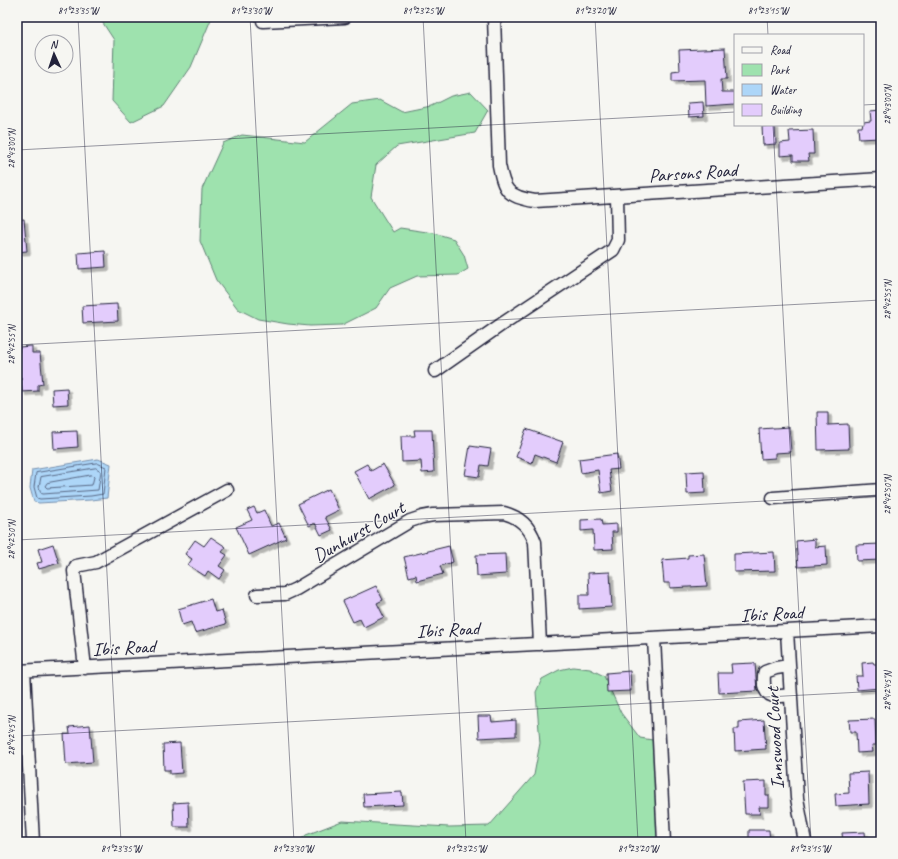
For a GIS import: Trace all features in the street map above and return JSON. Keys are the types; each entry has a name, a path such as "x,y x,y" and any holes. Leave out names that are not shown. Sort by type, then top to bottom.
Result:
{"street":[{"path":"263,21 346,17"},
{"name":"Parsons Road","path":"494,17 499,165 503,183 509,193 522,199 535,201 881,180"},
{"path":"435,371 613,250 618,240 617,196"},
{"path":"85,668 74,571 76,566 96,562 227,490"},
{"path":"773,498 881,490"},
{"name":"Dunhurst Court","path":"257,596 285,594 296,590 410,521 433,515 504,513 513,516 521,522 532,533 535,542 540,644"},
{"name":"Ibis Road","path":"21,671 881,626"},
{"name":"Innswood Court","path":"787,631 797,798 805,842"},
{"path":"654,638 664,842"},
{"path":"789,666 776,668 765,672 764,679 765,691 768,694 779,696 791,695"},
{"path":"21,671 32,842"}],"green space":[{"path":"99,17 212,17 191,67 164,106 131,122 112,101 114,40"},
{"path":"471,92 488,110 475,133 397,146 376,165 371,197 393,232 400,228 434,233 454,239 464,255 468,269 458,275 417,276 390,288 376,308 342,325 310,326 288,324 258,319 238,309 216,280 200,241 202,189 223,143 242,135 305,142 352,104 380,100 402,112 431,106 451,96"},
{"path":"573,667 590,669 604,676 621,713 640,738 665,742 670,842 298,842 306,835 342,821 449,827 489,826 534,775 540,743 536,692 542,679 559,670"}],"water":[{"path":"98,459 111,464 107,498 39,503 34,502 30,488 32,470"}],"building":[{"path":"725,48 727,79 721,79 722,92 734,92 734,104 706,106 705,80 672,81 672,72 680,71 679,50"},
{"path":"703,102 704,116 689,117 688,103"},
{"path":"881,110 881,138 859,139 858,127 864,126 864,122 871,121 870,111"},
{"path":"762,126 775,126 776,144 763,145"},
{"path":"813,130 814,154 808,154 809,161 793,161 793,155 780,156 780,143 790,142 789,131"},
{"path":"24,219 27,251 17,252 17,220"},
{"path":"105,251 106,267 79,269 78,253"},
{"path":"117,304 118,321 83,323 82,306"},
{"path":"32,346 32,353 40,353 43,384 38,385 38,391 22,392 21,377 17,377 17,352 19,352 19,347"},
{"path":"67,388 68,404 53,405 52,389"},
{"path":"817,412 828,412 828,425 848,424 849,449 818,450"},
{"path":"789,427 791,452 775,453 775,458 761,459 759,429"},
{"path":"526,429 563,442 556,462 535,454 532,463 516,457"},
{"path":"414,430 432,430 434,472 422,473 421,461 402,462 401,436 415,436"},
{"path":"77,431 78,447 54,449 53,432"},
{"path":"470,446 491,449 488,466 481,465 479,477 465,475"},
{"path":"617,454 619,469 609,470 612,491 601,493 598,470 581,473 579,459"},
{"path":"367,464 371,471 383,464 395,485 369,499 354,471"},
{"path":"704,471 705,493 687,494 686,472"},
{"path":"329,489 339,510 325,517 332,530 321,535 315,523 309,526 298,504"},
{"path":"254,507 257,513 264,510 271,526 279,523 286,538 249,555 236,527 252,520 247,510"},
{"path":"601,519 602,525 617,524 617,532 612,532 613,549 594,550 593,530 581,531 581,520"},
{"path":"211,537 226,547 222,552 227,555 219,566 225,570 219,579 208,571 205,576 188,565 192,559 185,554 195,540 204,546"},
{"path":"815,539 815,547 826,546 827,565 798,567 796,541"},
{"path":"53,544 59,563 39,569 37,563 42,562 38,549"},
{"path":"881,544 881,560 857,561 856,545"},
{"path":"449,546 453,562 440,566 443,574 417,581 416,575 409,577 404,557"},
{"path":"774,552 775,571 734,572 734,554"},
{"path":"505,554 506,574 477,576 476,555"},
{"path":"704,554 707,586 670,588 670,583 664,583 662,560 688,558 688,555"},
{"path":"610,572 612,607 579,609 579,595 589,595 588,573"},
{"path":"376,586 383,600 377,603 384,617 364,627 360,619 353,622 343,601"},
{"path":"211,599 215,612 222,610 226,624 195,633 191,622 182,625 178,609"},
{"path":"873,662 874,664 881,664 881,688 857,690 856,676 863,676 862,663"},
{"path":"755,663 757,691 719,693 718,673 732,673 731,664"},
{"path":"630,671 631,691 607,692 606,673"},
{"path":"478,716 491,716 492,722 516,720 516,736 479,738"},
{"path":"875,719 876,745 872,745 873,752 857,753 856,732 850,732 849,720"},
{"path":"764,720 766,749 735,751 734,729 739,729 739,722"},
{"path":"90,725 93,762 66,764 64,734 70,734 69,727"},
{"path":"180,743 182,773 170,774 170,770 164,770 163,744"},
{"path":"868,772 869,804 836,806 835,794 849,793 848,773"},
{"path":"766,781 766,795 769,795 769,807 759,807 760,814 745,814 743,782"},
{"path":"402,792 403,805 364,807 363,794"},
{"path":"188,802 189,827 174,827 173,803"},
{"path":"749,830 769,830 770,842 749,842"},
{"path":"865,832 866,842 843,842 842,833"}]}
